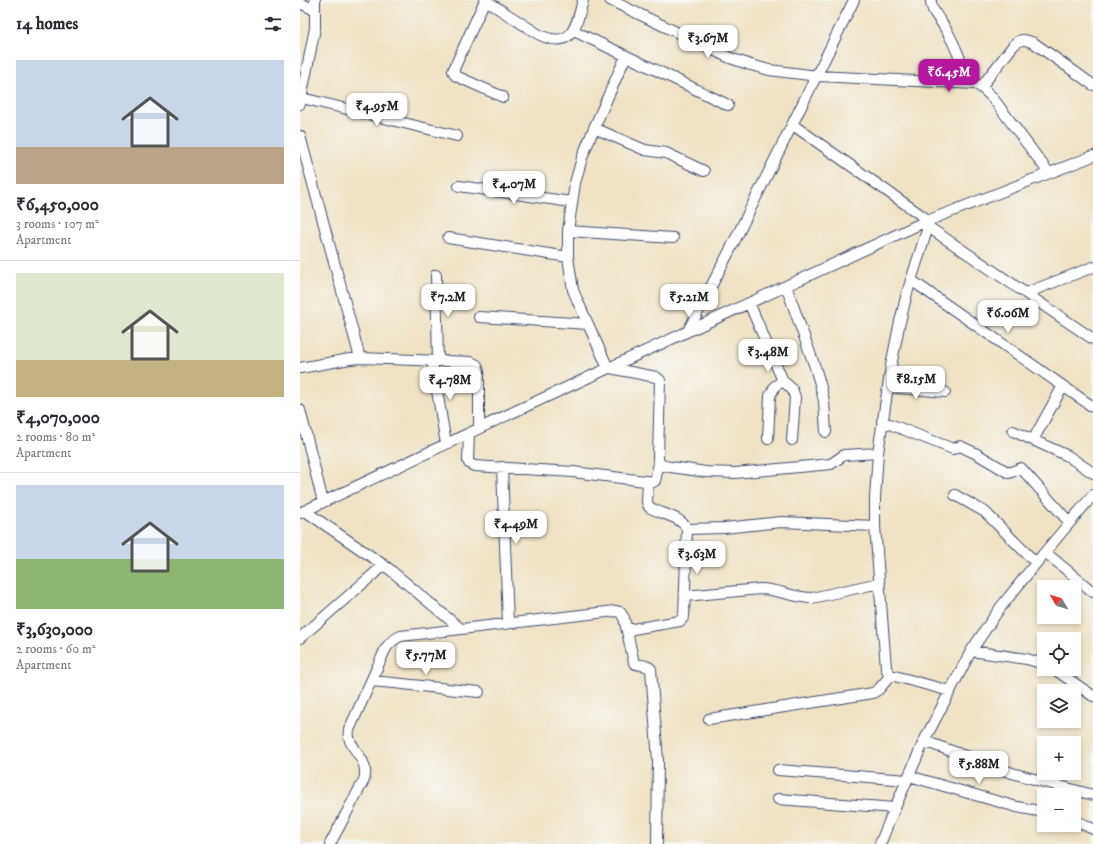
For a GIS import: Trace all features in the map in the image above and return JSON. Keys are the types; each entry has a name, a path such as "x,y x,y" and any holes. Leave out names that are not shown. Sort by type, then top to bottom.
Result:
{"street":[{"path":"503,97 456,76 453,71 485,0 546,39 554,40 561,40 568,37 574,31 583,0"},
{"path":"610,0 730,58 769,70 818,76 975,84 981,87 992,97 1049,173"},
{"path":"688,331 818,76 854,0"},
{"path":"931,0 931,7 957,48 969,83"},
{"path":"300,3 315,5 315,28 301,101 457,136"},
{"path":"574,31 728,105"},
{"path":"981,87 1014,46 1022,40 1027,40 1034,43 1093,85"},
{"path":"609,368 573,290 568,257 568,231 571,202 582,158 626,56"},
{"path":"793,125 926,223 1093,339"},
{"path":"594,128 642,149 666,153 704,171"},
{"path":"300,136 360,358"},
{"path":"302,512 479,428 786,286 926,223 1093,156"},
{"path":"460,186 571,202"},
{"path":"926,223 899,326 882,421 878,453 875,526 885,663 888,672 891,675 950,691"},
{"path":"568,231 673,238"},
{"path":"448,238 568,257"},
{"path":"1026,293 1093,267"},
{"path":"436,275 435,361 446,444"},
{"path":"911,280 1093,407"},
{"path":"786,286 820,384 824,401 826,432"},
{"path":"749,303 783,381 792,389 795,397 792,440"},
{"path":"480,317 588,324"},
{"path":"300,368 360,358 471,362 476,366 479,372 479,428"},
{"path":"469,433 468,461 474,466 573,472 655,482 659,463 660,380 656,376 609,368"},
{"path":"768,440 770,396 775,386 783,381"},
{"path":"1033,440 1063,386"},
{"path":"888,387 945,392"},
{"path":"300,410 323,502"},
{"path":"882,421 953,449 960,446 1009,473 1021,468 1069,522"},
{"path":"1014,431 1068,456 1093,473"},
{"path":"659,463 664,466 706,472 735,473 831,464 844,455 878,453"},
{"path":"502,467 508,623"},
{"path":"627,630 681,620 684,616 687,529 680,520 649,507 647,502 648,481"},
{"path":"880,844 924,741 984,629 1093,494"},
{"path":"955,496 984,512 1036,563"},
{"path":"302,512 384,565 461,629"},
{"path":"687,529 724,528 786,522 875,526"},
{"path":"1045,552 1093,592"},
{"path":"300,638 384,565"},
{"path":"685,596 760,589 812,598 879,583"},
{"path":"330,844 364,780 366,769 350,741 348,734 391,641 401,636 615,611 620,612 624,618 634,663 648,666 651,669 658,761 657,844"},
{"path":"971,651 1027,659 1037,662"},
{"path":"709,720 873,693 879,689 891,675"},
{"path":"1064,676 1093,696"},
{"path":"372,681 479,692"},
{"path":"924,741 1012,773 1093,795"},
{"path":"778,770 908,778 1017,807 1037,811"},
{"path":"778,799 895,808"},
{"path":"1081,824 1093,830"}]}
